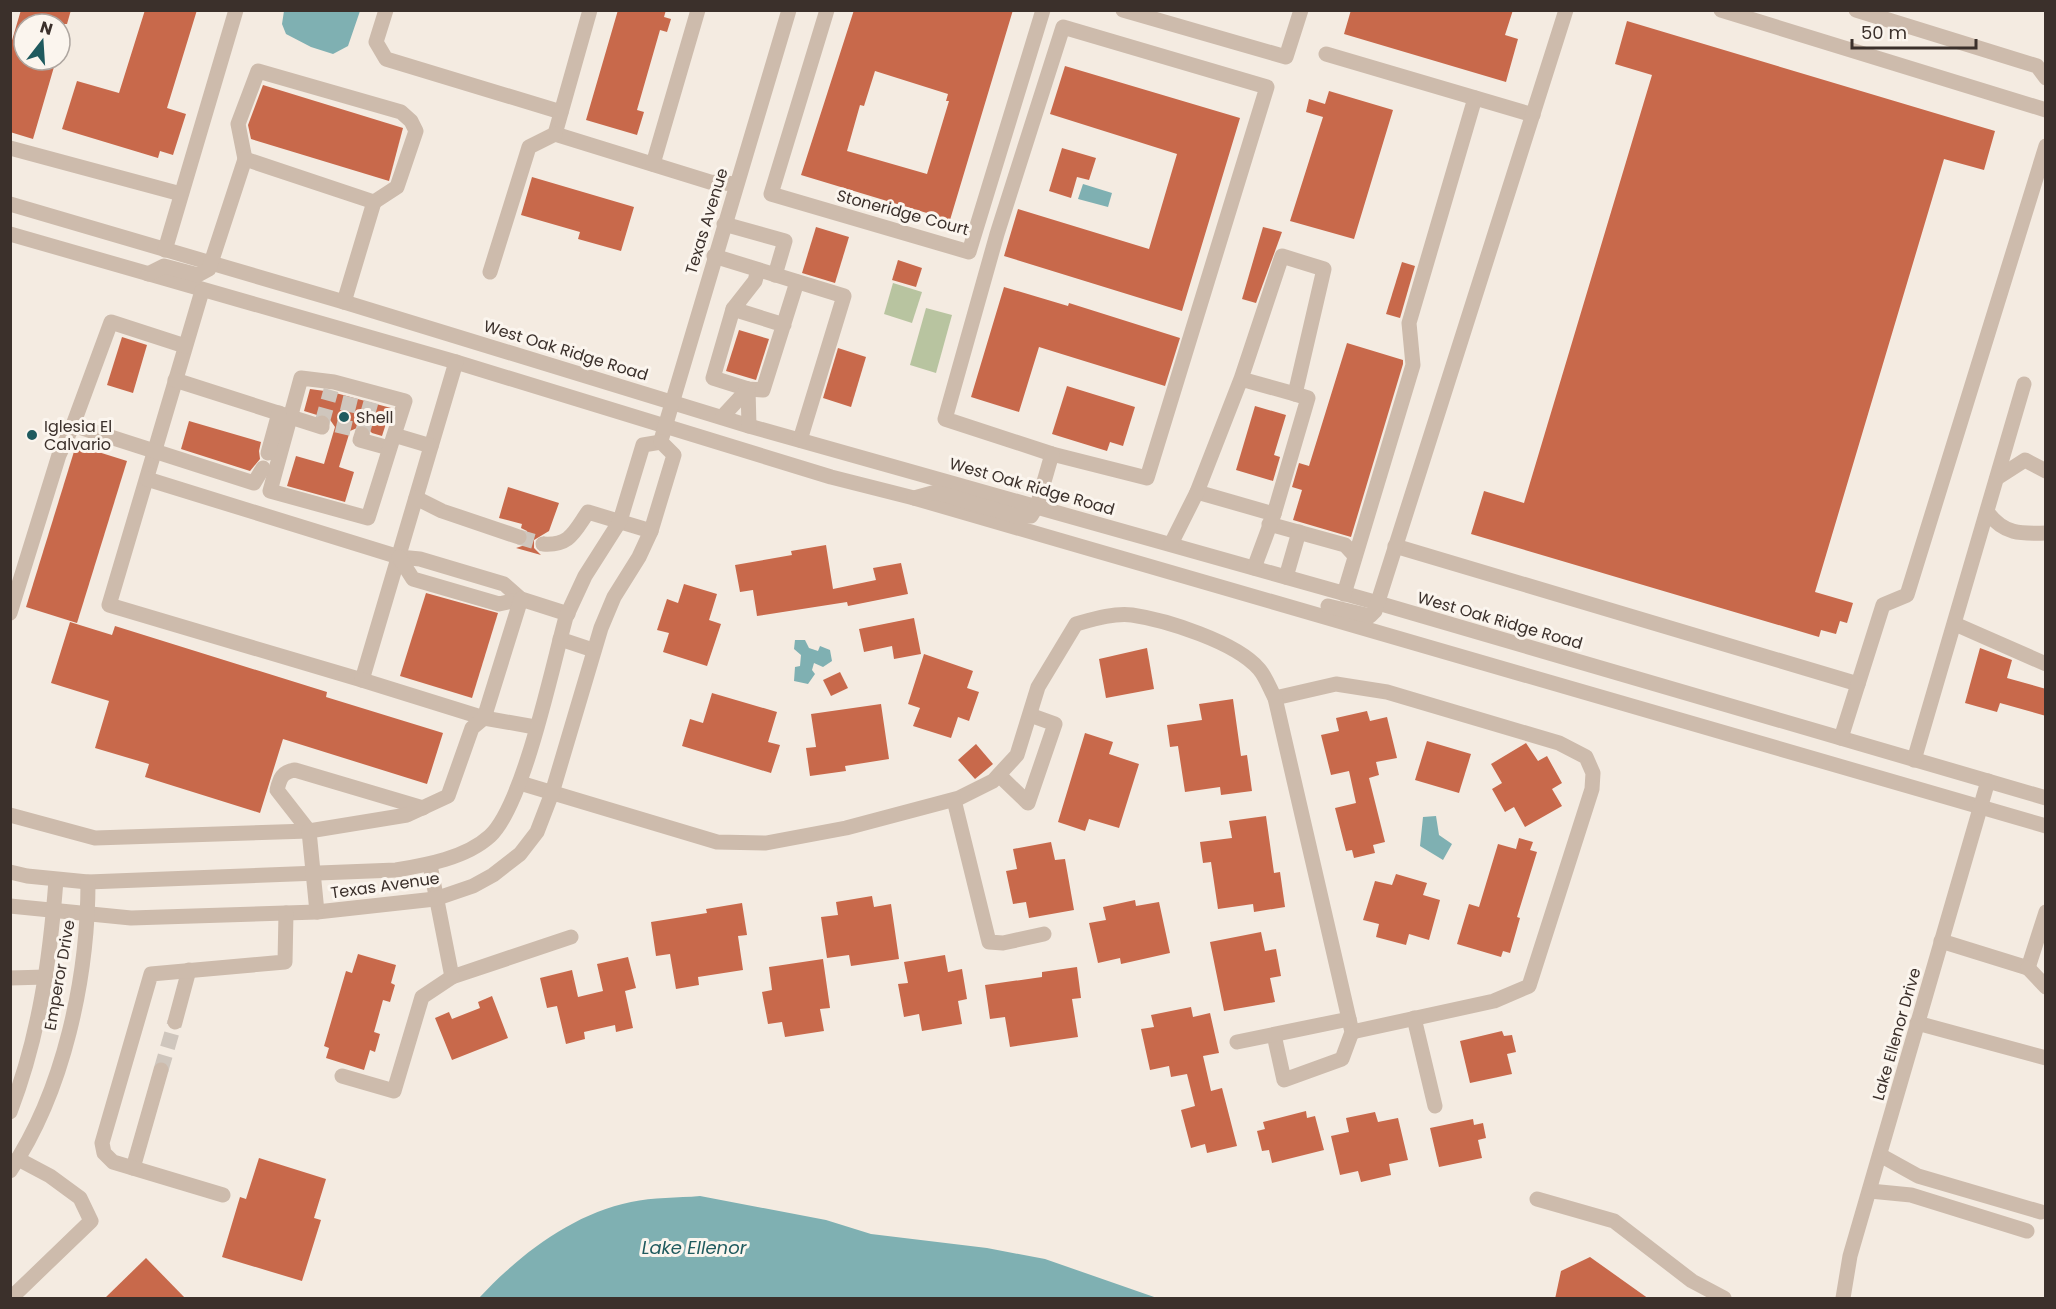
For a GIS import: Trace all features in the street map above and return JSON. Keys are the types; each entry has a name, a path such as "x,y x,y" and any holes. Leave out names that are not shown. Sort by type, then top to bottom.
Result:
{"street":[{"path":"165,250 236,10"},
{"path":"386,10 376,42 386,59 561,112"},
{"path":"555,134 590,10"},
{"path":"653,164 698,10"},
{"name":"Texas Avenue","path":"661,442 714,256 789,10"},
{"name":"Stoneridge Court","path":"827,10 771,194 969,252 1043,10"},
{"path":"1123,10 1286,57 1300,10"},
{"path":"1292,607 1316,603 1370,616 1378,603 1566,10"},
{"path":"1721,10 2046,110"},
{"path":"1856,10 2037,66 2046,78"},
{"path":"1063,27 1267,87 1147,478 1052,454 945,419 997,234 1063,27"},
{"path":"1326,54 1533,115"},
{"path":"148,274 164,266 198,275 205,274 211,264 245,159 238,124 258,71 401,112 411,120 416,131 397,187 374,202 345,302"},
{"path":"1344,594 1413,365 1409,323 1474,98"},
{"path":"490,272 529,147 555,134 710,182 736,184"},
{"path":"1841,738 1882,605 1907,595 2040,184 2046,146"},
{"path":"10,148 181,194"},
{"path":"245,159 374,202"},
{"name":"West Oak Ridge Road","path":"10,204 345,302 749,426 1378,603 2046,798"},
{"path":"724,224 785,241 775,275"},
{"path":"10,234 202,291 456,362 831,477 914,498 2046,826"},
{"path":"714,256 844,296 800,440"},
{"path":"1172,544 1197,492 1241,379 1282,256 1324,269 1295,394"},
{"path":"758,270 755,281 733,309 712,378 748,389 763,390 797,282"},
{"path":"202,291 109,605 484,718 535,727"},
{"path":"733,309 784,325"},
{"path":"10,614 58,455 74,424 111,322 185,346"},
{"path":"363,680 456,362"},
{"path":"74,424 254,483 260,477 302,378 372,397 405,401 368,518 270,491"},
{"path":"1241,379 1308,398 1254,568"},
{"path":"176,380 341,432 430,446"},
{"path":"1914,760 2024,384"},
{"path":"722,417 748,389"},
{"path":"748,389 749,426"},
{"path":"264,516 285,416"},
{"name":"Texas Avenue","path":"10,872 56,880 88,882 396,870 430,865 490,836 506,814 520,783 568,614 585,576 620,521 643,446 661,442"},
{"name":"Texas Avenue","path":"10,906 131,918 317,912 435,900 473,886 493,875 520,854 537,832 552,793 593,650 614,597 639,557 651,531 674,455 661,442"},
{"path":"914,498 936,492 1024,518 1034,513 1052,454"},
{"path":"1997,478 2025,460 2046,471"},
{"path":"147,479 399,557 420,559 504,584 522,599 568,614"},
{"path":"1197,492 1271,519 1299,532 1345,545 1355,556"},
{"path":"416,498 442,511 519,537"},
{"path":"543,544 565,542 588,512 651,531"},
{"path":"1988,513 1996,524 2013,534 2046,533"},
{"path":"1286,578 1299,532"},
{"path":"1395,546 1858,684"},
{"path":"399,557 413,579 499,604 522,599"},
{"path":"10,815 95,837 309,831 407,814 423,808 448,796 472,728 484,718 522,599"},
{"path":"520,783 717,842 766,843 835,830 954,800 993,781 1017,755 1038,687 1076,624 1119,615 1130,615 1168,624 1242,655 1260,670 1275,698 1351,1025 1342,1059 1284,1080 1274,1035"},
{"path":"1955,624 2046,664"},
{"path":"560,639 593,650"},
{"path":"1238,1042 1274,1035 1414,1018 1494,1001 1529,986 1581,829 1593,773 1586,757 1559,743 1387,692 1336,684 1275,698"},
{"path":"1649,712 1657,685"},
{"path":"999,775 1028,803 1055,724 1030,715"},
{"path":"317,912 309,831 277,790 281,777 287,771 295,770 423,808"},
{"name":"Lake Ellenor Drive","path":"1843,1299 1850,1257 1988,781"},
{"path":"954,800 989,942 1003,943 1044,934"},
{"path":"430,865 435,900 452,977"},
{"name":"Emperor Drive","path":"10,1112 28,1067 46,977 56,880"},
{"name":"Emperor Drive","path":"14,1165 36,1125 61,1060 76,1003 88,915 88,882"},
{"path":"2028,968 2046,912"},
{"path":"223,1195 113,1162 104,1153 102,1143 151,974 285,962 286,913"},
{"path":"342,1076 394,1091 422,997 452,977 570,937"},
{"path":"1941,941 2028,968 2046,987"},
{"path":"175,1022 189,970"},
{"path":"10,978 46,977"},
{"path":"1414,1018 1435,1106"},
{"path":"1917,1023 2046,1058"},
{"path":"133,1168 161,1070"},
{"path":"1880,1155 1918,1176 2041,1212"},
{"path":"11,1299 91,1221 80,1198 50,1176 14,1165"},
{"path":"1870,1191 1911,1195 2027,1231"},
{"path":"1537,1199 1614,1221 1692,1281 1724,1299"}],"green space":[{"path":"893,283 922,292 912,323 884,314"},
{"path":"926,308 952,315 936,373 910,365"}],"water":[{"path":"284,10 360,11 348,46 333,54 311,47 286,34 282,24"},
{"path":"1083,184 1112,193 1108,207 1078,199"},
{"path":"795,640 805,640 809,648 818,651 820,646 830,650 832,661 823,667 814,663 812,670 815,674 808,684 794,681 795,667 800,666 801,655 794,649"},
{"path":"1436,816 1439,835 1452,844 1443,860 1420,846 1423,817"},
{"name":"Lake Ellenor","path":"700,1196 826,1220 871,1234 987,1248 1045,1259 1157,1298 479,1298 529,1252 548,1238 588,1216 639,1200"}],"building":[{"path":"21,10 71,10 70,12 20,12"},
{"path":"145,10 197,10 167,108 186,114 173,155 160,151 158,158 62,129 77,81 119,93"},
{"path":"618,10 666,10 664,17 671,19 667,32 660,30 637,110 644,112 637,135 586,120"},
{"path":"854,10 1013,10 950,220 801,175","holes":["875,71 948,94 946,101 949,101 927,174 847,151 860,105 864,106"]},
{"path":"1351,10 1513,10 1505,35 1518,39 1506,82 1344,34"},
{"path":"1627,21 1995,131 1984,170 1944,159 1815,592 1853,603 1847,623 1840,621 1836,634 1821,630 1819,637 1471,534 1484,491 1524,503 1652,75 1615,64"},
{"path":"12,40 12,72 53,72 33,139 10,132 10,47"},
{"path":"1065,66 1240,118 1182,311 1004,256 1018,209 1149,249 1177,154 1050,114"},
{"path":"263,85 403,128 389,181 251,139 248,125"},
{"path":"1329,91 1393,110 1354,239 1290,221 1323,117 1306,112 1309,99 1325,104"},
{"path":"1062,148 1096,158 1089,180 1077,177 1071,198 1049,191"},
{"path":"532,177 634,207 621,251 578,239 580,232 521,215"},
{"path":"816,227 849,237 835,283 802,273"},
{"path":"1263,227 1282,232 1256,303 1242,299"},
{"path":"898,260 922,268 916,287 892,280"},
{"path":"1402,262 1415,266 1400,318 1386,314"},
{"path":"1004,287 1068,306 1069,303 1180,338 1165,386 1039,347 1019,412 971,397"},
{"path":"739,330 769,339 756,380 726,371"},
{"path":"122,337 147,345 133,393 107,385"},
{"path":"1347,343 1403,360 1351,537 1293,520 1302,490 1292,487 1299,463 1309,466"},
{"path":"838,348 866,357 851,407 823,398"},
{"path":"1067,386 1135,407 1123,446 1110,442 1107,451 1052,434"},
{"path":"310,389 332,392 391,408 382,436 372,433 364,425 350,431 339,467 354,472 345,502 287,486 296,456 324,464 335,427 326,414 317,415 304,411"},
{"path":"1255,406 1286,415 1274,455 1280,457 1273,481 1236,470"},
{"path":"189,421 261,442 260,459 250,471 181,449"},
{"path":"76,445 127,461 77,623 26,607"},
{"path":"508,487 559,503 549,531 534,540 534,548 541,555 516,548 525,545 528,540 527,531 521,528 522,524 499,518"},
{"path":"826,545 833,589 876,580 873,568 901,563 908,594 848,606 847,602 757,616 753,590 740,592 735,565 792,555 791,551"},
{"path":"684,584 717,594 709,620 721,624 707,666 663,652 669,633 657,630 667,599 678,603"},
{"path":"426,593 498,613 472,698 400,676"},
{"path":"914,618 921,654 894,659 892,646 864,652 859,629"},
{"path":"70,622 112,635 115,626 327,692 326,697 443,733 427,784 283,739 260,813 145,777 149,764 95,748 109,701 51,683"},
{"path":"1147,648 1154,689 1106,698 1099,659"},
{"path":"1980,648 2012,660 2007,678 2046,689 2046,716 2000,703 1997,712 1965,703"},
{"path":"924,654 973,671 967,688 979,692 969,721 958,717 951,738 913,726 920,708 908,704"},
{"path":"840,672 848,688 831,696 823,680"},
{"path":"712,693 777,712 768,742 780,745 771,773 682,746 690,719 703,723"},
{"path":"1233,699 1241,756 1247,755 1252,791 1221,795 1220,787 1185,792 1178,746 1170,747 1167,725 1202,720 1199,704"},
{"path":"881,704 889,759 845,766 846,771 810,776 806,748 816,747 811,714"},
{"path":"1367,711 1370,721 1387,717 1397,758 1376,762 1379,775 1369,778 1385,842 1373,845 1375,853 1354,858 1352,850 1346,851 1335,808 1356,803 1349,771 1331,775 1321,735 1339,731 1336,718"},
{"path":"1085,733 1113,742 1109,754 1139,764 1119,828 1089,819 1085,831 1058,822"},
{"path":"1427,741 1471,754 1459,793 1415,780"},
{"path":"1526,743 1538,761 1547,756 1562,783 1552,789 1562,806 1525,827 1514,807 1505,812 1492,789 1502,783 1491,764"},
{"path":"976,744 993,764 975,779 958,760"},
{"path":"1266,816 1274,873 1280,872 1285,907 1254,912 1253,904 1218,909 1211,862 1203,863 1200,842 1232,838 1229,821"},
{"path":"1519,838 1533,842 1530,850 1537,852 1517,917 1520,918 1510,953 1503,951 1501,957 1457,944 1469,904 1479,907 1498,844 1516,849"},
{"path":"1051,842 1055,860 1065,859 1074,910 1029,918 1026,902 1013,904 1006,871 1017,869 1013,849"},
{"path":"1396,874 1427,883 1423,895 1440,900 1429,940 1409,934 1406,945 1376,937 1379,924 1363,920 1375,881 1392,885"},
{"path":"872,896 874,907 891,904 899,959 851,966 849,955 827,958 821,917 838,915 836,902"},
{"path":"1135,900 1136,906 1159,902 1170,953 1121,964 1120,958 1098,963 1089,923 1106,920 1103,907"},
{"path":"742,903 747,935 738,936 743,970 698,977 699,985 676,989 670,954 656,956 651,922 707,913 706,909"},
{"path":"1261,932 1265,951 1276,949 1281,976 1270,978 1275,1002 1224,1011 1210,942"},
{"path":"358,954 396,965 391,983 395,985 390,1002 383,1000 374,1032 380,1034 375,1052 370,1050 364,1070 326,1058 329,1048 324,1046 346,971 352,973"},
{"path":"945,955 948,972 962,969 967,999 958,1001 962,1024 922,1031 919,1014 904,1017 898,984 908,983 904,962"},
{"path":"628,957 636,988 625,991 633,1028 616,1032 615,1025 584,1032 585,1039 566,1044 557,1006 547,1008 540,978 572,970 578,997 603,991 597,964"},
{"path":"823,959 830,1008 820,1009 824,1031 785,1037 782,1022 768,1024 762,992 772,990 769,967"},
{"path":"1077,967 1081,998 1072,999 1078,1037 1010,1047 1005,1017 990,1019 985,985 1042,977 1042,972"},
{"path":"492,996 508,1038 452,1060 435,1018 449,1012 452,1019 480,1008 478,1002"},
{"path":"1191,1007 1193,1017 1210,1013 1219,1053 1203,1056 1211,1091 1222,1088 1237,1146 1207,1153 1205,1144 1191,1148 1181,1110 1195,1106 1187,1074 1171,1077 1169,1066 1150,1070 1141,1029 1154,1027 1151,1015"},
{"path":"1502,1031 1504,1036 1512,1035 1516,1052 1507,1054 1512,1074 1470,1083 1460,1041"},
{"path":"1306,1111 1307,1118 1315,1116 1324,1150 1272,1163 1269,1150 1262,1151 1257,1131 1265,1129 1263,1122"},
{"path":"1375,1112 1378,1122 1398,1118 1408,1160 1389,1164 1391,1175 1361,1182 1358,1171 1340,1175 1331,1136 1349,1132 1346,1118"},
{"path":"1473,1119 1474,1125 1483,1123 1486,1138 1478,1140 1482,1158 1439,1167 1430,1128"},
{"path":"259,1158 326,1179 314,1218 321,1220 302,1281 222,1257 240,1197 246,1199"},
{"path":"1590,1257 1649,1299 1555,1299 1561,1271"},
{"path":"146,1258 186,1299 104,1299"}],"tunnel":[{"path":"322,423 331,390"},
{"path":"342,434 351,396"},
{"path":"362,434 371,402"},
{"path":"519,537 543,544"},
{"path":"161,1070 175,1022"}],"place":[{"name":"Shell","path":"344,417"},
{"name":"Iglesia El Calvario","path":"32,435"}]}
